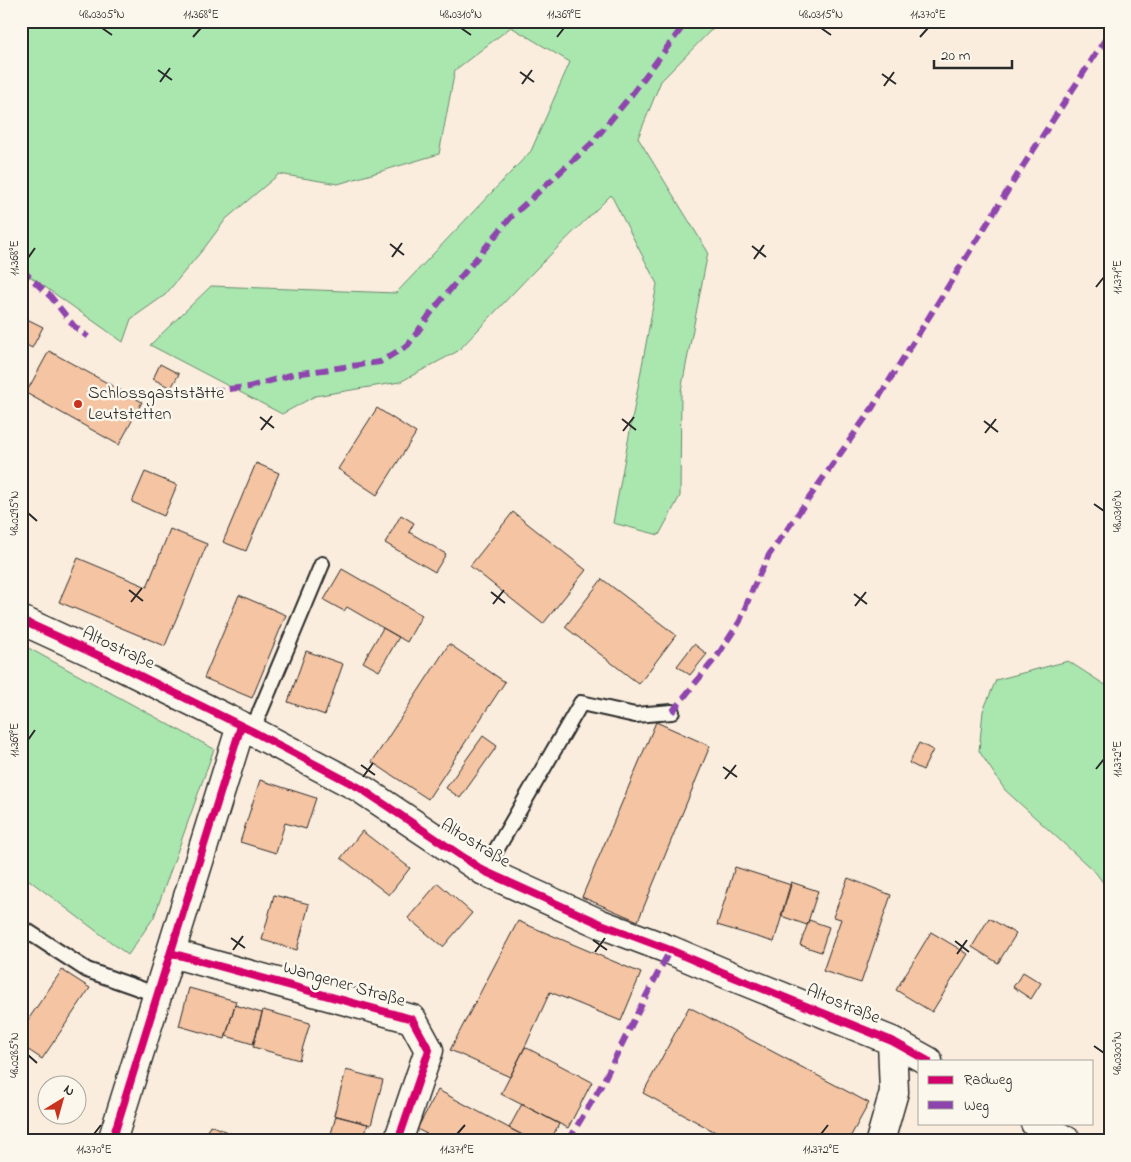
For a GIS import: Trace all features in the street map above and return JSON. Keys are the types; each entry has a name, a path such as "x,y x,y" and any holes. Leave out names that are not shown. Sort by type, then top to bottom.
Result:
{"street":[{"name":"Altostraße","path":"21,620 106,659 360,788 484,871 601,924 670,950 892,1041 926,1060"},
{"path":"112,1141 171,953 247,729"},
{"name":"Wangener Straße","path":"171,953 412,1019 429,1050 398,1141"},
{"path":"880,1141 894,1092 892,1041"},
{"path":"1037,1124 1067,1141"}],"lane":[{"path":"247,729 322,564"},
{"path":"484,871 581,703 635,715 672,712"},
{"path":"21,927 87,970 158,995"}],"green space":[{"path":"21,21 720,21 661,81 638,138 708,252 681,391 680,496 659,535 613,523 657,284 611,195 535,270 458,351 400,382 315,396 282,414 150,345 211,286 396,293 531,151 570,62 511,27 455,70 439,154 338,184 279,174 226,219 165,295 131,319 123,342 21,270"},
{"path":"21,644 214,749 154,917 128,955 21,874"},
{"path":"1068,661 1110,688 1110,892 1096,873 1005,790 979,751 983,711 996,680"}],"building":[{"path":"21,316 43,327 32,348 21,342"},
{"path":"49,351 142,402 119,445 26,393"},
{"path":"160,364 179,374 171,388 153,379"},
{"path":"377,408 416,433 377,495 338,469"},
{"path":"256,463 279,473 246,551 223,542"},
{"path":"145,472 177,485 164,516 132,502"},
{"path":"513,512 586,570 543,624 470,566"},
{"path":"401,515 414,523 409,532 446,554 435,572 385,543"},
{"path":"170,529 207,544 165,646 59,602 78,558 147,587"},
{"path":"342,569 422,615 407,642 347,607 344,611 324,600"},
{"path":"602,579 676,635 639,684 565,627"},
{"path":"239,595 286,615 252,698 204,678"},
{"path":"383,628 399,637 379,671 363,662"},
{"path":"449,644 505,682 428,799 372,762"},
{"path":"694,644 707,654 690,675 677,666"},
{"path":"306,651 343,664 325,715 288,702"},
{"path":"656,722 710,746 638,921 582,897"},
{"path":"483,736 497,746 460,798 446,788"},
{"path":"919,743 933,750 923,770 909,763"},
{"path":"260,780 316,798 306,829 285,823 276,853 240,842"},
{"path":"362,831 410,868 389,895 341,858"},
{"path":"735,867 791,885 774,942 717,925"},
{"path":"848,878 891,895 861,983 823,971 841,919 833,917"},
{"path":"791,882 818,891 807,925 781,916"},
{"path":"438,883 472,913 443,947 408,918"},
{"path":"274,895 309,904 297,950 262,940"},
{"path":"989,918 1016,934 998,963 972,947"},
{"path":"809,920 829,927 821,952 800,945"},
{"path":"518,921 641,973 621,1021 550,992 510,1077 450,1050"},
{"path":"931,932 968,954 932,1012 896,990"},
{"path":"62,970 90,988 42,1059 21,1045 21,1030"},
{"path":"1023,972 1041,983 1031,999 1013,987"},
{"path":"189,988 236,1001 225,1039 179,1026"},
{"path":"235,1005 262,1013 253,1044 226,1036"},
{"path":"689,1007 869,1103 848,1141 732,1141 643,1093"},
{"path":"263,1010 310,1023 299,1060 253,1047"},
{"path":"525,1047 592,1082 568,1128 501,1094"},
{"path":"346,1070 383,1080 371,1125 334,1115"},
{"path":"438,1090 534,1141 440,1141 417,1129"},
{"path":"522,1104 559,1124 550,1141 534,1141 509,1128"},
{"path":"336,1116 368,1124 363,1141 329,1141"},
{"path":"210,1125 242,1138 240,1141 203,1141"}],"marked path":[{"path":"157,391 173,393 200,392 249,387 294,374 380,362 408,345 433,310 512,216 591,144 632,94 687,21"},
{"path":"672,712 718,655 740,621 769,555 871,410 1023,166 1110,32"},
{"path":"21,269 51,297 74,326 88,337"},
{"path":"568,1141 601,1086 670,950"}],"cycle path":[{"path":"21,620 106,659 252,731 360,788 484,871 601,924 670,950 892,1041 926,1060"},
{"path":"112,1141 241,726"},
{"path":"171,953 412,1019 429,1050 398,1141"}],"place":[{"name":"Schlossgaststätte Leutstetten","path":"78,404"}]}
